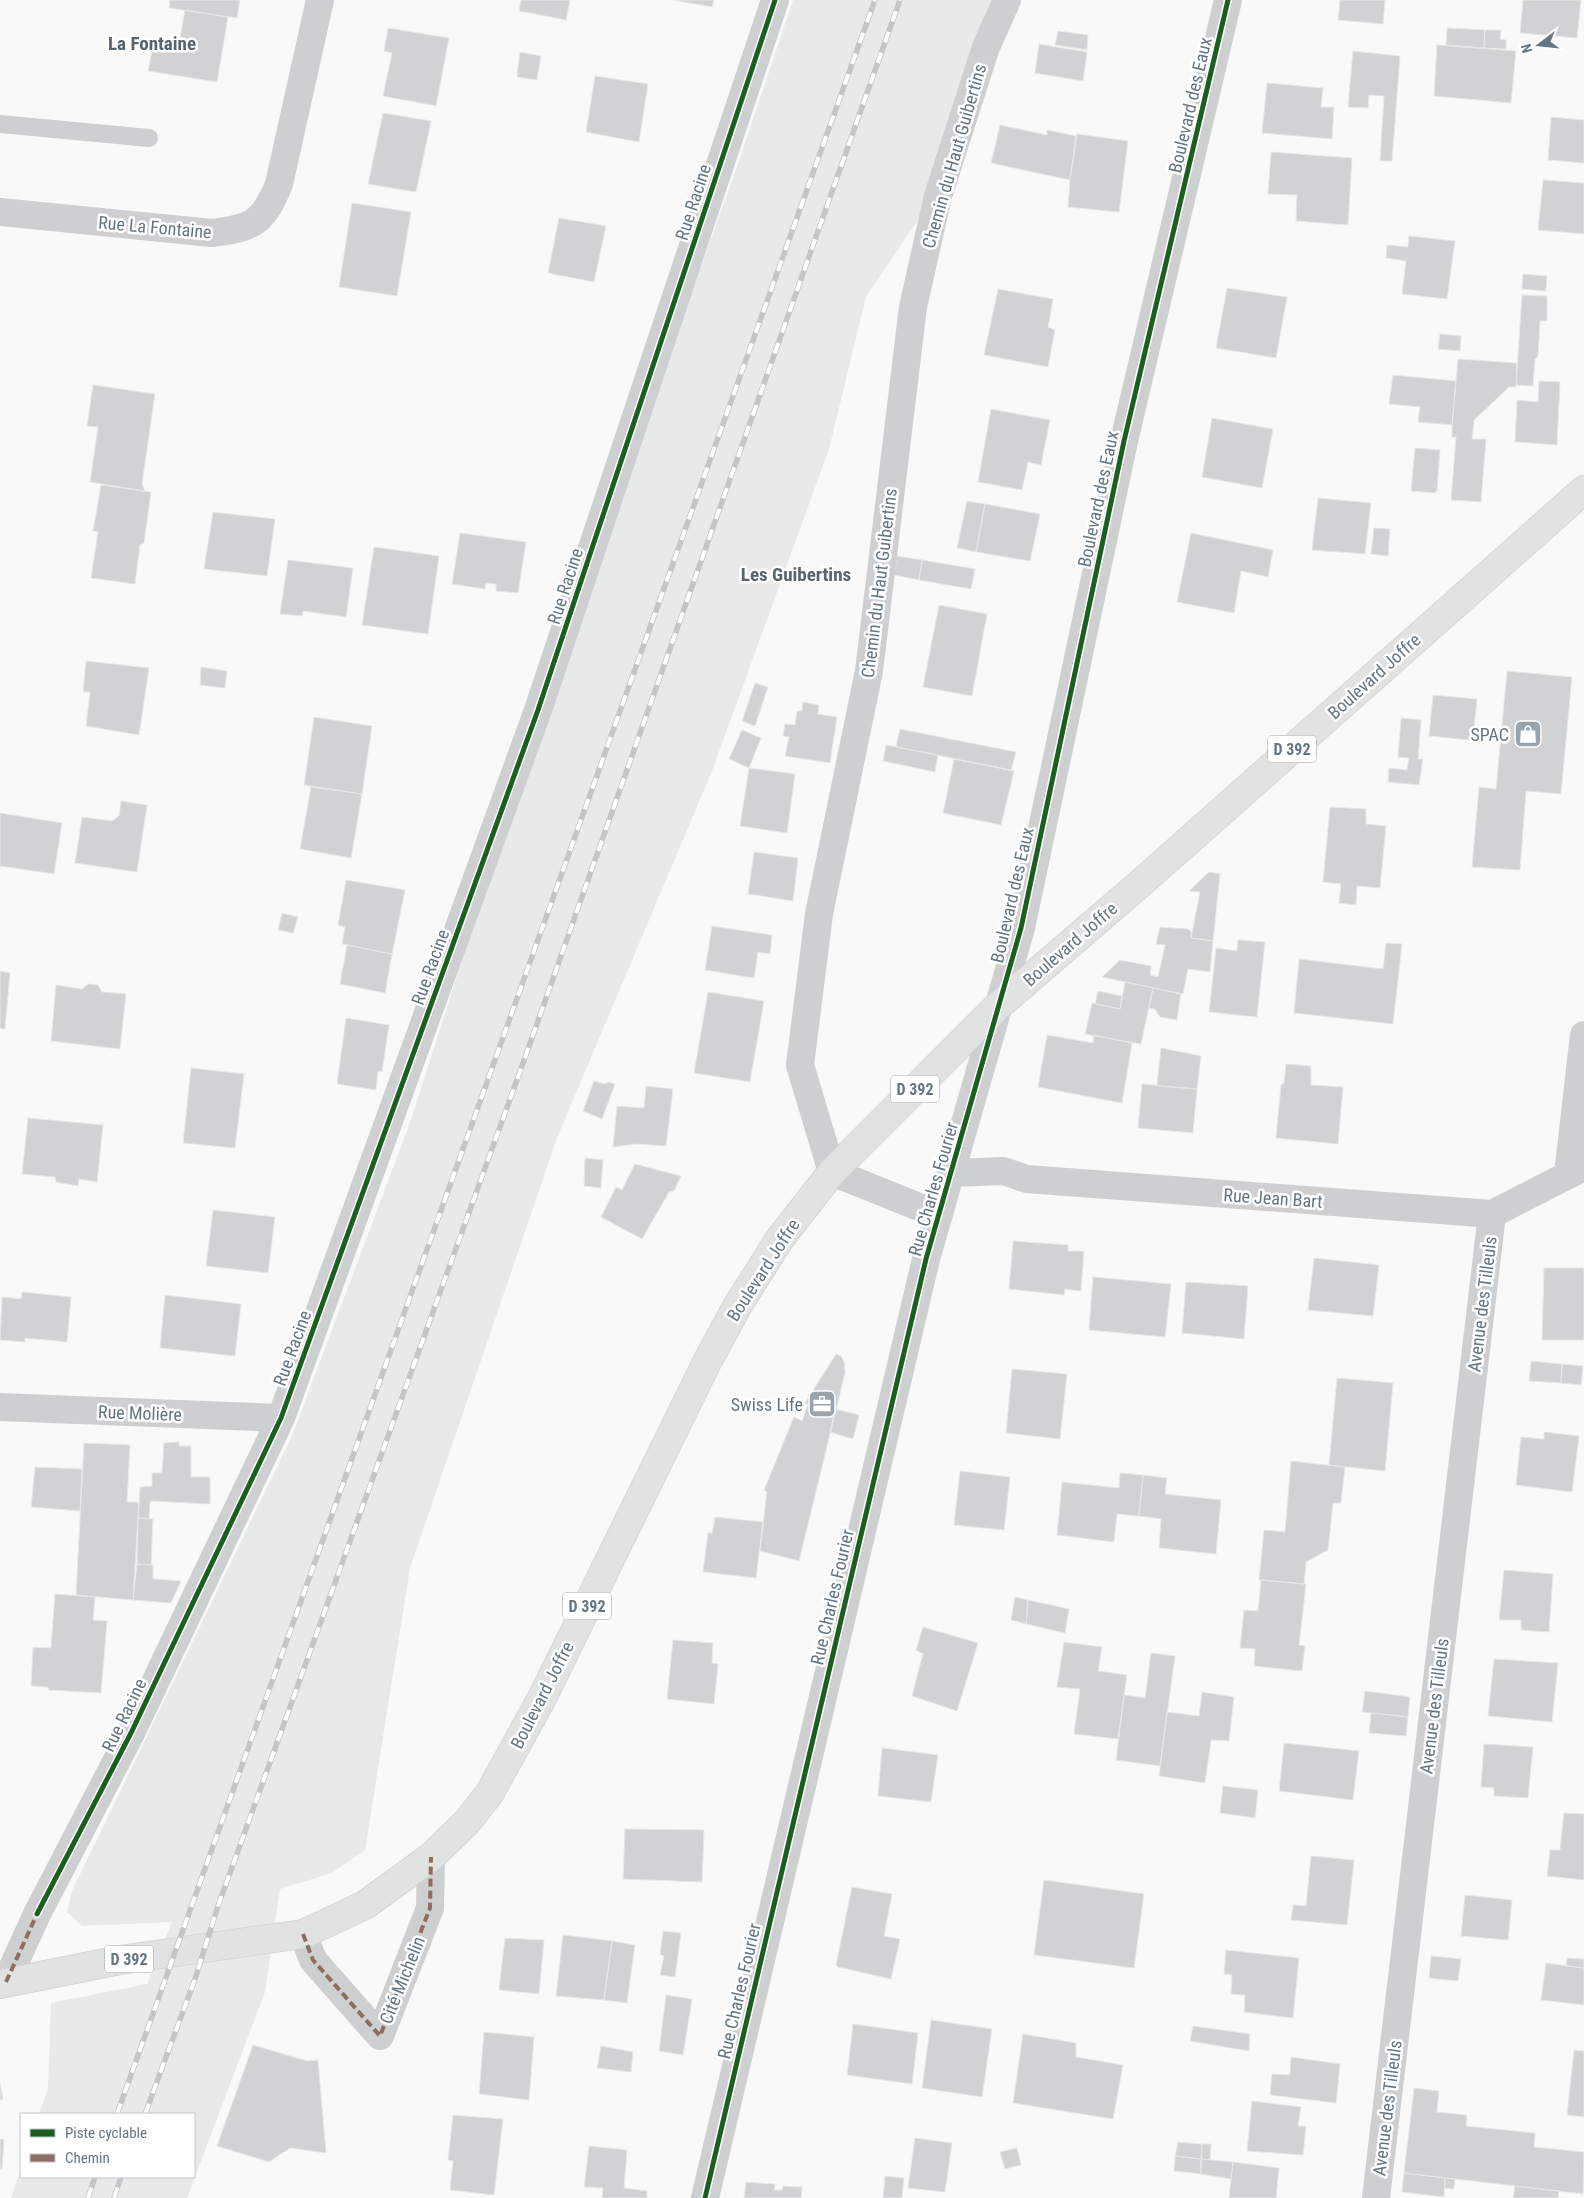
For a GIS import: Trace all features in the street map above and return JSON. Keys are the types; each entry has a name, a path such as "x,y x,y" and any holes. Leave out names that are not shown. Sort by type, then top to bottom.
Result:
{"main road":[{"name":"Boulevard Joffre","path":"3,1983 120,1960 303,1934 365,1905 431,1857 467,1822 489,1794 542,1698 708,1360 738,1305 779,1240 832,1172 999,1005 1142,882 1584,490"}],"street":[{"name":"Rue La Fontaine","path":"0,212 212,233 238,230 261,218 270,205 279,184 320,0"},
{"name":"Rue Racine","path":"3,1983 131,1733 281,1418 538,710 775,0"},
{"name":"Chemin du Haut Guibertins","path":"832,1172 800,1065 819,914 869,671 913,307 938,196 986,47 1007,0"},
{"name":"Boulevard des Eaux","path":"999,1005 1021,928 1124,441 1228,0"},
{"name":"Rue Charles Fourier","path":"705,2198 926,1259 952,1174 999,1005"},
{"path":"1492,1214 1576,1170 1584,1035"},
{"name":"Rue Jean Bart","path":"952,1174 1003,1171 1027,1179 1492,1214"},
{"path":"832,1172 939,1216"},
{"name":"Avenue des Tilleuls","path":"1376,2198 1492,1214"},
{"name":"Rue Molière","path":"0,1407 281,1418"},
{"name":"Cité Michelin","path":"303,1934 313,1960 380,2036 430,1908 431,1857"}],"lane":[{"path":"0,124 149,138"}],"shaded area":[{"path":"793,0 998,0 918,220 866,297 829,449 712,771 557,1138 410,1568 365,1850 332,1873 280,1889 265,1992 195,2177 195,2113 39,2113 48,2088 51,2003 147,1984 172,1922 82,1926 67,1912 72,1891 292,1436 411,1120 548,691 738,164"},
{"path":"20,2171 20,2178 195,2178 187,2198 11,2198"}],"building":[{"path":"170,0 240,0 237,18 169,8"},
{"path":"521,0 570,0 566,20 519,11"},
{"path":"673,0 714,0 712,7"},
{"path":"1340,0 1385,0 1383,24 1338,20"},
{"path":"1523,0 1581,0 1577,38 1520,33"},
{"path":"185,10 228,17 217,82 148,71 153,46 178,50"},
{"path":"388,28 449,38 436,106 383,96 392,53 384,51"},
{"path":"1447,28 1485,30 1484,48 1446,45"},
{"path":"1485,30 1501,30 1500,39 1506,40 1506,49 1484,48"},
{"path":"1058,31 1088,35 1087,50 1055,45"},
{"path":"1039,44 1087,52 1083,81 1035,73"},
{"path":"1437,45 1516,51 1511,103 1434,96"},
{"path":"1353,51 1400,56 1392,161 1380,161 1384,96 1369,95 1368,108 1348,107"},
{"path":"520,52 541,56 537,80 517,77"},
{"path":"595,76 648,84 639,142 586,132"},
{"path":"1267,83 1323,88 1321,107 1334,107 1332,139 1262,133"},
{"path":"383,113 431,121 416,192 368,184"},
{"path":"1551,117 1584,120 1584,163 1548,160"},
{"path":"1000,125 1047,135 1047,130 1076,136 1070,180 991,163"},
{"path":"1077,134 1128,141 1119,212 1068,207"},
{"path":"1271,152 1352,158 1348,225 1296,221 1297,195 1268,194"},
{"path":"1543,180 1584,183 1584,234 1538,230"},
{"path":"352,203 411,212 397,296 339,287"},
{"path":"559,218 606,226 594,282 548,273"},
{"path":"1409,236 1455,241 1447,299 1402,294 1406,261 1386,258 1387,245 1408,247"},
{"path":"1523,274 1547,276 1546,291 1522,289"},
{"path":"1227,288 1287,297 1276,358 1216,348"},
{"path":"998,289 1053,299 1048,327 1055,330 1048,367 984,355"},
{"path":"1522,295 1547,296 1547,321 1540,321 1538,356 1535,359 1533,386 1516,385"},
{"path":"1440,334 1461,336 1460,351 1438,349"},
{"path":"1458,359 1517,363 1516,387 1509,387 1474,420 1472,439 1486,439 1481,502 1451,500 1456,437 1452,438 1452,425"},
{"path":"1393,375 1456,381 1452,425 1418,422 1420,407 1389,404"},
{"path":"1539,381 1560,382 1557,445 1515,442 1517,400 1538,402"},
{"path":"93,385 155,394 142,484 145,491 90,482 98,427 87,426"},
{"path":"991,409 1050,420 1041,465 1028,462 1022,490 978,482"},
{"path":"1212,418 1273,429 1262,488 1202,477"},
{"path":"1415,448 1440,450 1437,491 1434,493 1411,491"},
{"path":"101,485 151,492 144,543 140,545 135,584 91,578 98,532 93,531"},
{"path":"1318,498 1371,503 1365,554 1312,550"},
{"path":"967,501 985,504 976,552 957,548"},
{"path":"985,504 1040,514 1030,561 976,552"},
{"path":"213,512 275,519 267,576 204,569"},
{"path":"1374,528 1390,529 1388,556 1371,554"},
{"path":"460,533 526,542 518,593 496,591 496,584 486,583 485,589 452,584"},
{"path":"1191,533 1273,550 1268,577 1241,571 1234,613 1177,602"},
{"path":"374,547 439,556 428,634 362,625"},
{"path":"897,556 922,560 919,580 894,575"},
{"path":"288,560 353,568 346,617 303,611 302,616 280,614"},
{"path":"922,560 975,569 971,589 919,580"},
{"path":"939,605 987,614 972,696 923,687"},
{"path":"86,661 149,668 139,735 86,726 90,692 83,692"},
{"path":"201,667 227,671 225,688 200,685"},
{"path":"1507,671 1572,677 1561,794 1526,791 1520,870 1472,867 1479,787 1496,789"},
{"path":"755,683 768,687 755,726 742,721"},
{"path":"1433,695 1477,699 1473,739 1429,736"},
{"path":"803,702 819,705 818,714 837,717 830,763 785,756 789,737 783,736 785,724 795,725 797,711 802,711"},
{"path":"314,717 372,726 362,794 304,785"},
{"path":"1401,718 1421,720 1418,759 1423,759 1419,785 1388,782 1389,768 1407,770 1409,758 1398,757"},
{"path":"900,729 1016,752 1011,770 896,747"},
{"path":"742,730 761,738 749,768 729,759"},
{"path":"886,745 938,755 935,772 883,761"},
{"path":"954,759 1014,771 1001,825 943,813"},
{"path":"749,768 795,774 787,833 740,826"},
{"path":"311,787 362,794 351,858 300,849"},
{"path":"121,801 147,805 137,872 75,863 82,817 112,821 119,816"},
{"path":"1330,807 1366,809 1366,824 1386,826 1380,888 1357,886 1356,905 1339,903 1341,884 1323,882"},
{"path":"0,813 62,823 54,874 0,866"},
{"path":"754,852 798,858 793,901 748,894"},
{"path":"1209,872 1220,874 1213,941 1191,938 1200,892 1189,891"},
{"path":"346,880 405,890 392,954 342,944 345,927 338,925"},
{"path":"282,913 298,917 293,933 278,930"},
{"path":"712,926 772,935 770,954 758,952 754,978 705,970"},
{"path":"1160,927 1188,929 1191,931 1191,938 1213,941 1210,972 1188,969 1183,994 1102,977 1120,960 1151,966 1150,975 1158,977 1165,945 1156,944"},
{"path":"1238,940 1265,942 1257,1017 1209,1012 1216,948 1237,951"},
{"path":"1386,943 1402,944 1393,1024 1294,1013 1299,959 1383,969"},
{"path":"347,945 392,954 385,993 340,984"},
{"path":"0,971 10,973 5,1029 0,1028"},
{"path":"1125,982 1153,988 1141,1044 1085,1034 1092,1003 1120,1009"},
{"path":"88,984 98,985 102,992 126,994 120,1049 51,1041 56,985 82,989"},
{"path":"1153,988 1181,994 1177,1020 1160,1017 1155,1009 1149,1008"},
{"path":"1098,991 1122,996 1120,1009 1095,1004"},
{"path":"708,992 764,1001 750,1082 694,1073"},
{"path":"346,1018 389,1025 382,1072 378,1071 376,1090 337,1084"},
{"path":"1047,1035 1093,1043 1094,1035 1132,1043 1122,1103 1038,1087"},
{"path":"1161,1048 1201,1056 1197,1089 1157,1086"},
{"path":"1286,1064 1311,1066 1311,1085 1343,1087 1338,1144 1276,1138 1281,1085 1284,1083"},
{"path":"191,1068 244,1074 235,1148 183,1143"},
{"path":"594,1081 615,1084 602,1119 583,1111"},
{"path":"1142,1084 1197,1089 1193,1133 1138,1128"},
{"path":"646,1086 673,1089 666,1146 636,1144 613,1147 617,1106 644,1108"},
{"path":"28,1118 103,1125 97,1182 79,1179 78,1186 56,1182 55,1177 22,1174"},
{"path":"585,1158 603,1160 601,1188 584,1186"},
{"path":"635,1164 681,1176 674,1191 669,1192 642,1239 601,1217 616,1187 622,1190"},
{"path":"213,1210 275,1217 268,1273 206,1266"},
{"path":"1013,1241 1068,1245 1068,1251 1084,1251 1081,1291 1065,1289 1064,1295 1009,1289"},
{"path":"1314,1258 1379,1265 1373,1316 1308,1310"},
{"path":"1544,1268 1584,1268 1584,1340 1542,1340"},
{"path":"1093,1277 1171,1284 1165,1337 1089,1330"},
{"path":"1186,1282 1248,1286 1244,1339 1182,1333"},
{"path":"22,1292 71,1297 67,1342 25,1338 25,1342 0,1340 2,1297 21,1299"},
{"path":"165,1295 241,1304 235,1356 160,1348"},
{"path":"836,1354 841,1356 844,1362 845,1373 799,1561 760,1551 767,1492 764,1490 794,1417 802,1421 808,1404 805,1403"},
{"path":"1531,1361 1562,1364 1561,1383 1529,1381"},
{"path":"1562,1364 1583,1366 1581,1385 1561,1383"},
{"path":"1012,1369 1067,1374 1060,1439 1006,1433"},
{"path":"1337,1378 1393,1383 1385,1471 1329,1465"},
{"path":"835,1409 859,1415 853,1439 830,1432"},
{"path":"1544,1432 1579,1436 1572,1492 1516,1485 1521,1437 1544,1439"},
{"path":"179,1442 179,1446 191,1446 191,1477 210,1477 210,1504 150,1501 149,1519 138,1518 140,1487 152,1486 152,1473 162,1473 164,1443"},
{"path":"84,1443 130,1445 127,1502 139,1502 133,1600 76,1595"},
{"path":"1291,1461 1345,1467 1341,1503 1333,1503 1328,1550 1306,1562 1304,1584 1259,1580 1264,1530 1285,1532"},
{"path":"35,1467 82,1469 80,1511 31,1507"},
{"path":"960,1471 1010,1477 1004,1530 954,1525"},
{"path":"1120,1473 1143,1475 1139,1516 1117,1514 1114,1542 1057,1535 1062,1482 1119,1488"},
{"path":"1143,1475 1167,1478 1165,1494 1221,1500 1216,1554 1159,1548 1161,1519 1139,1516"},
{"path":"715,1517 763,1522 756,1578 703,1572 708,1533 712,1533"},
{"path":"138,1518 153,1519 151,1565 137,1564"},
{"path":"137,1564 153,1565 153,1579 181,1581 171,1603 133,1600"},
{"path":"1504,1570 1553,1574 1549,1632 1521,1630 1521,1620 1499,1620"},
{"path":"1261,1580 1306,1584 1299,1645 1305,1646 1302,1671 1254,1666 1255,1649 1240,1648 1244,1610 1258,1611"},
{"path":"55,1594 95,1597 93,1620 107,1621 101,1693 49,1690 48,1687 31,1686 33,1647 51,1648"},
{"path":"1015,1597 1028,1600 1026,1624 1011,1620"},
{"path":"1028,1600 1069,1609 1065,1633 1026,1624"},
{"path":"923,1627 978,1643 957,1711 912,1696 923,1654 916,1650"},
{"path":"673,1640 713,1643 712,1663 718,1664 714,1704 667,1699"},
{"path":"1064,1642 1102,1647 1098,1671 1127,1675 1118,1739 1074,1734 1080,1689 1057,1687"},
{"path":"1151,1653 1175,1656 1160,1766 1116,1760 1124,1695 1145,1698"},
{"path":"1494,1659 1558,1663 1552,1722 1488,1716"},
{"path":"1365,1691 1410,1697 1408,1717 1362,1712"},
{"path":"1202,1692 1234,1697 1229,1741 1211,1740 1205,1783 1159,1776 1167,1712 1199,1716"},
{"path":"1371,1713 1408,1717 1406,1736 1369,1733"},
{"path":"1284,1743 1359,1751 1353,1800 1279,1791"},
{"path":"1484,1744 1533,1747 1528,1798 1494,1796 1494,1788 1481,1787"},
{"path":"882,1748 938,1755 931,1802 878,1796"},
{"path":"1223,1786 1258,1790 1255,1818 1220,1813"},
{"path":"1564,1813 1584,1814 1584,1880 1547,1876 1550,1850 1560,1850"},
{"path":"625,1829 704,1830 702,1882 623,1879"},
{"path":"1311,1856 1354,1860 1347,1925 1291,1920 1293,1905 1306,1906"},
{"path":"1044,1880 1144,1894 1134,1968 1034,1955"},
{"path":"852,1887 892,1894 884,1936 900,1939 891,1979 836,1965"},
{"path":"1465,1895 1512,1900 1508,1940 1461,1936"},
{"path":"663,1931 681,1933 675,1977 660,1975 664,1956 660,1954"},
{"path":"563,1935 612,1941 604,2000 556,1996"},
{"path":"505,1938 544,1940 539,1994 499,1990"},
{"path":"612,1941 635,1945 627,2003 604,2000"},
{"path":"1226,1950 1299,1958 1293,2018 1244,2012 1245,1995 1231,1994 1232,1975 1224,1974"},
{"path":"1431,1956 1461,1959 1458,1981 1429,1978"},
{"path":"1567,1958 1584,1959 1584,1968 1566,1966"},
{"path":"1546,1963 1584,1968 1584,2005 1541,2000"},
{"path":"666,1995 692,1999 683,2055 659,2051"},
{"path":"931,2020 992,2029 982,2097 922,2088"},
{"path":"853,2024 918,2033 912,2084 847,2075"},
{"path":"1193,2026 1250,2034 1249,2051 1190,2041"},
{"path":"484,2032 534,2037 529,2100 479,2094"},
{"path":"1023,2034 1076,2043 1076,2057 1123,2065 1113,2119 1013,2103"},
{"path":"253,2045 307,2061 318,2060 326,2153 290,2148 269,2162 217,2146"},
{"path":"601,2046 633,2052 631,2072 597,2068"},
{"path":"1574,2050 1584,2051 1584,2117 1567,2115"},
{"path":"1291,2057 1340,2064 1336,2103 1270,2095 1272,2074 1290,2075"},
{"path":"0,2083 3,2099 0,2100"},
{"path":"1414,2088 1439,2091 1437,2112 1467,2115 1466,2126 1535,2133 1534,2147 1584,2152 1583,2194 1404,2173"},
{"path":"1252,2101 1301,2107 1298,2126 1306,2126 1303,2155 1247,2151"},
{"path":"453,2115 503,2119 494,2195 450,2190 453,2161 448,2160"},
{"path":"915,2138 952,2143 945,2192 908,2188"},
{"path":"0,2139 4,2139 2,2169 0,2169"},
{"path":"1178,2142 1202,2144 1201,2159 1175,2156"},
{"path":"1202,2144 1211,2144 1210,2160 1201,2159"},
{"path":"589,2146 627,2150 624,2188 647,2191 647,2198 602,2198 603,2188 584,2187"},
{"path":"1017,2148 1021,2165 1005,2169 1000,2152"},
{"path":"1175,2156 1201,2159 1201,2174 1174,2171"},
{"path":"1201,2159 1233,2162 1231,2179 1201,2174"},
{"path":"1233,2162 1279,2168 1276,2198 1229,2198"},
{"path":"1404,2173 1445,2178 1444,2197 1402,2192"},
{"path":"885,2176 904,2178 902,2198 883,2198"},
{"path":"1445,2178 1455,2179 1454,2189 1445,2188"},
{"path":"746,2182 775,2184 774,2190 782,2190 783,2186 802,2187 801,2198 744,2198"},
{"path":"1515,2186 1559,2191 1558,2198 1513,2198"}],"railway":[{"path":"117,2113 875,0"},
{"path":"145,2113 195,1979 218,1906 522,1066 900,0"},
{"path":"88,2198 95,2178"},
{"path":"114,2198 121,2178"}],"marked path":[{"path":"303,1934 313,1960 380,2036 430,1908 431,1857"},
{"path":"6,1982 37,1914"}],"cycle path":[{"path":"37,1914 131,1733 281,1418 538,710 775,0"},
{"path":"705,2198 926,1259 1021,928 1124,441 1228,0"}],"place":[{"name":"SPAC","path":"1528,734"},
{"name":"Swiss Life","path":"822,1404"}],"district":[{"name":"La Fontaine","path":"152,43"},
{"name":"Les Guibertins","path":"796,574"}]}
